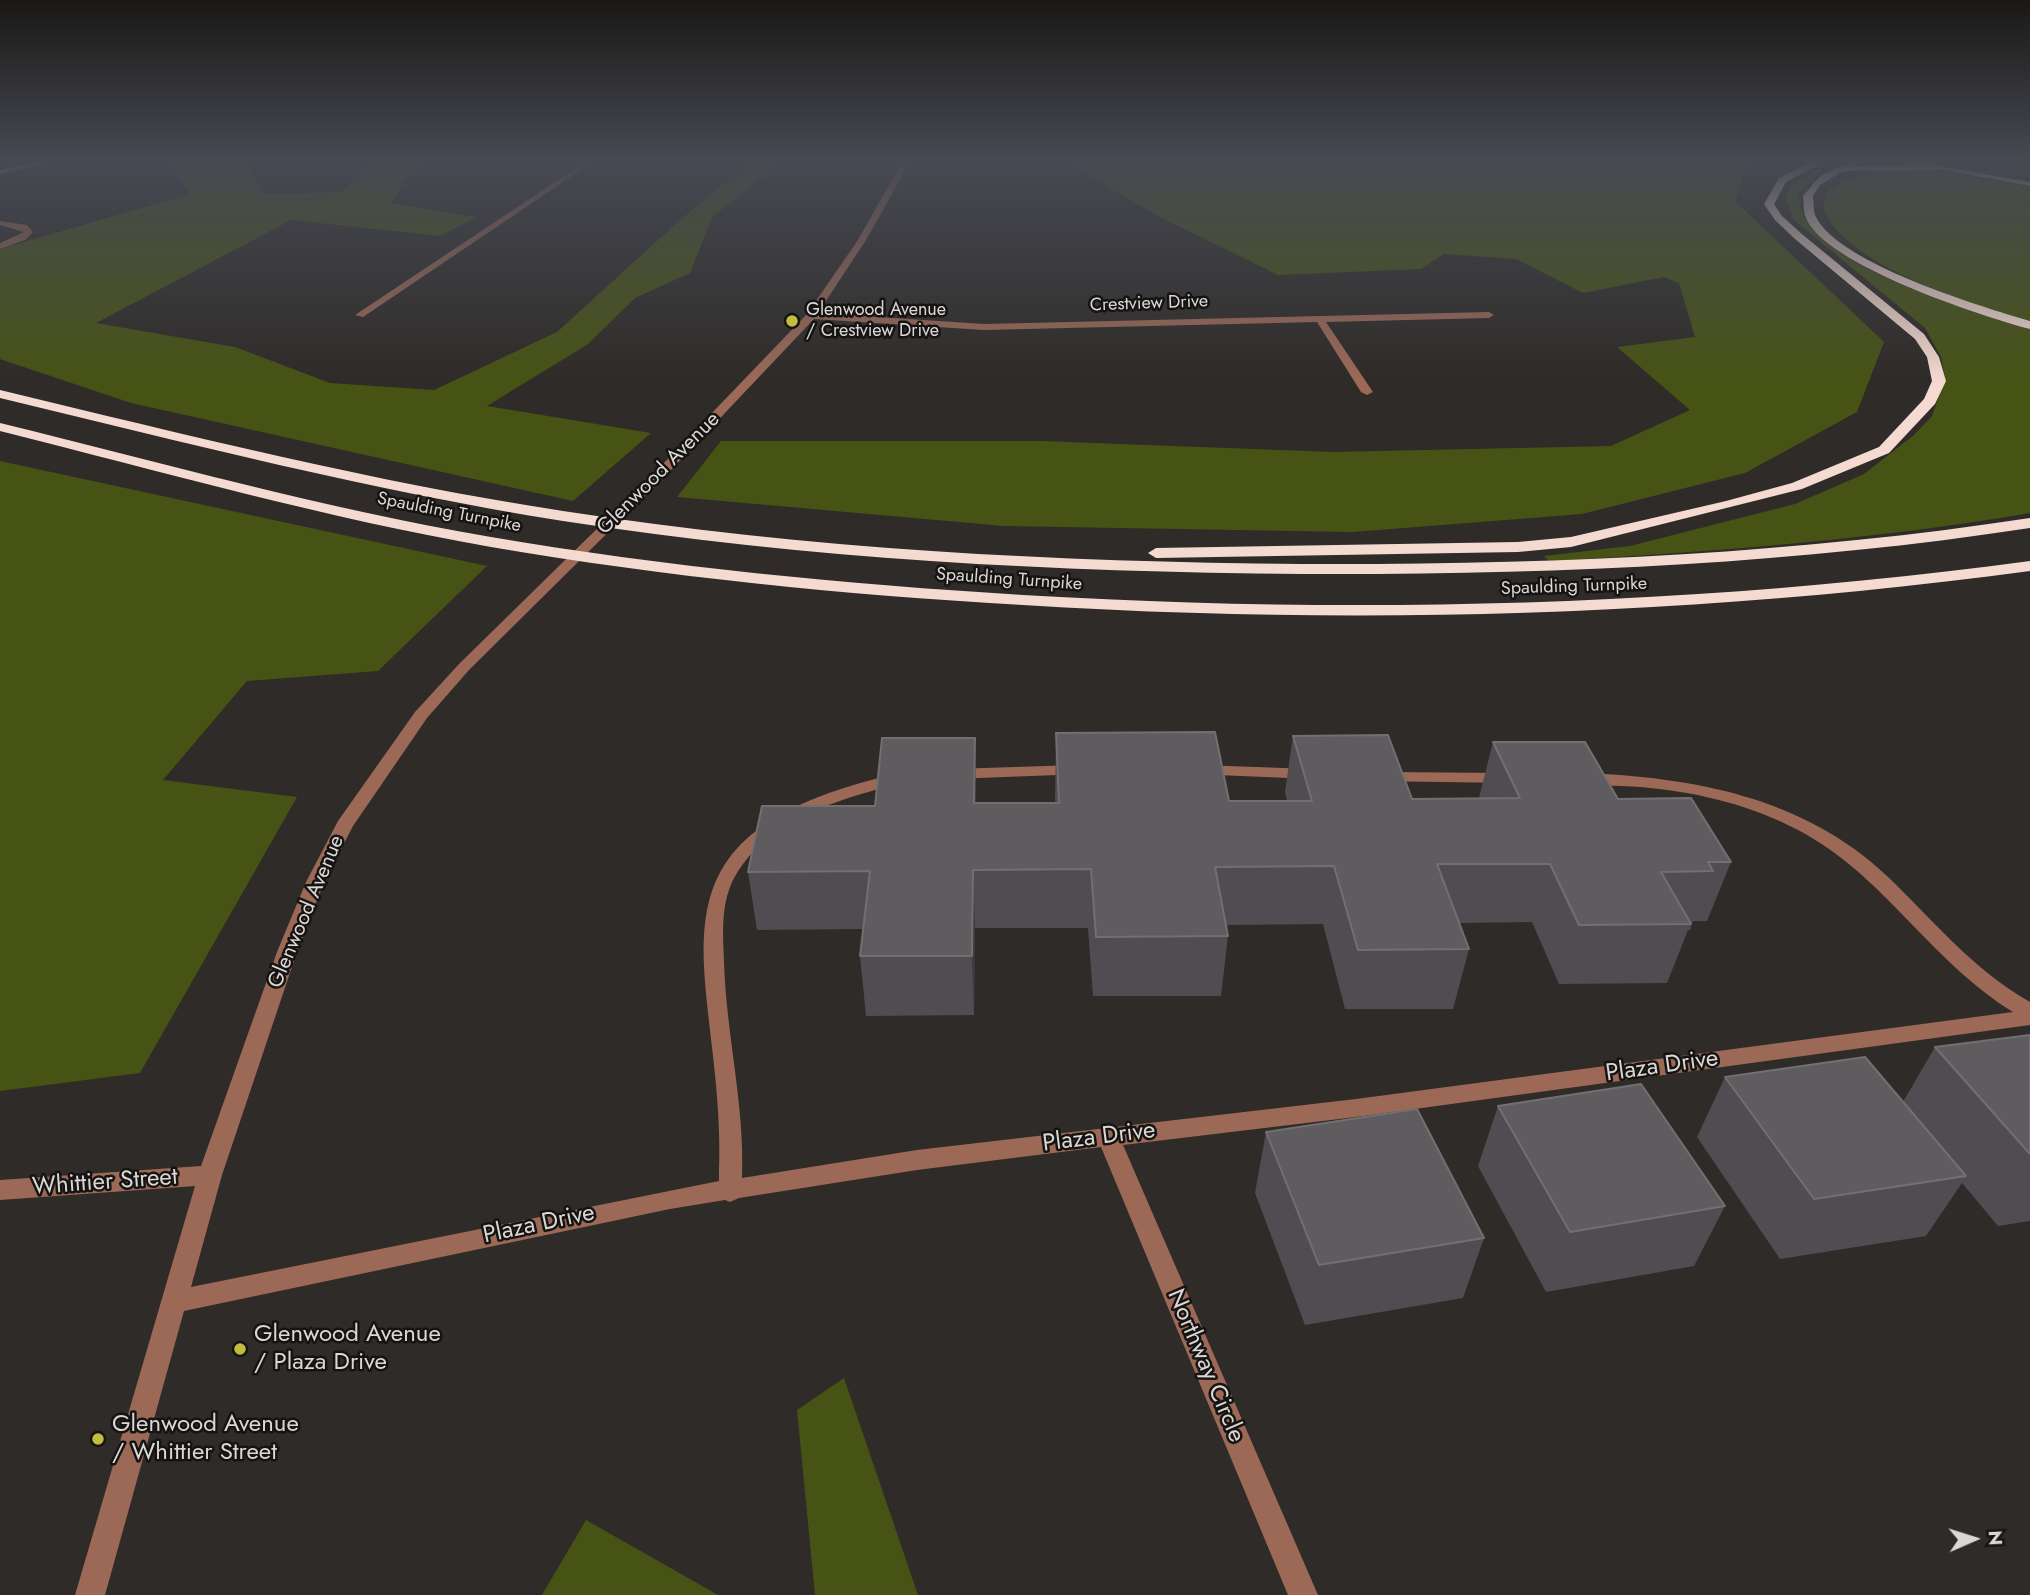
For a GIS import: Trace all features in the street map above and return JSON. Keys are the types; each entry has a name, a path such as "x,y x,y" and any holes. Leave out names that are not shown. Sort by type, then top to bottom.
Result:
{"highway":[{"path":"1015,562 1098,552 1362,551 1518,547 1571,542 1730,505 1797,486 1884,450 1930,401 1938,381 1933,357 1920,337 1796,234"},
{"path":"1827,234 1901,280 1970,307 2030,325"},
{"name":"Spaulding Turnpike","path":"0,394 387,484 565,517 766,542 1015,562 1289,569 1572,567 1725,560 1965,534 2030,523"},
{"name":"Spaulding Turnpike","path":"0,427 318,506 490,542 715,573 961,597 1222,609 1544,609 1763,596 2030,566"}],"street":[{"path":"0,246 22,239 27,234"},
{"path":"360,314 479,234"},
{"name":"Glenwood Avenue","path":"90,1595 210,1175 287,952 315,881 344,825 421,715 811,316 865,234"},
{"name":"Crestview Drive","path":"811,316 984,327 1489,315"},
{"path":"1319,318 1367,392"},
{"path":"730,1192 731,1133 715,971 714,926 719,891 733,864 758,840 790,817 861,786 920,776 1091,770"},
{"path":"1183,770 1333,775"},
{"path":"1361,776 1527,778"},
{"path":"1567,778 1633,779 1676,785 1781,813 1825,834 1893,893 1957,961 2030,1015"},
{"name":"Plaza Drive","path":"176,1301 670,1199 730,1192 917,1160 1369,1107 2030,1015"},
{"name":"Northway Circle","path":"1108,1137 1303,1595"},
{"name":"Whittier Street","path":"0,1190 210,1175"}],"green space":[{"path":"50,234 264,234 96,323 235,347 330,383 434,390 557,332 664,234 705,234 690,273 635,298 588,344 487,406 651,433 573,501 131,403 0,359 0,249"},
{"path":"1195,234 1770,234 1884,342 1857,412 1745,473 1582,514 1353,532 1004,526 677,497 721,441 1041,441 1333,452 1611,446 1690,410 1617,347 1695,337 1679,283 1664,277 1583,293 1516,259 1444,254 1421,269 1278,275"},
{"path":"1812,234 1819,234 1856,262 1893,281 2030,327 2030,513 1910,531 1790,544 1549,561 1544,556 1630,546 1795,504 1864,474 1914,435 1932,416 1945,378 1941,357 1925,328"},
{"path":"1842,234 2030,234 2030,321 1977,305 1912,280 1854,246"},
{"path":"0,461 487,566 378,671 247,681 163,780 297,797 140,1073 0,1091"},
{"path":"844,1378 918,1595 815,1595 797,1410"},
{"path":"586,1520 718,1595 542,1595"}],"building":[{"path":"1215,732 1229,801 1312,801 1293,736 1388,735 1412,799 1520,798 1493,742 1585,742 1618,799 1691,798 1731,862 1708,862 1713,871 1661,872 1691,924 1579,925 1550,864 1437,864 1469,949 1358,950 1334,866 1215,867 1228,936 1096,937 1091,869 973,870 972,956 860,956 870,871 748,872 762,806 875,806 882,738 975,738 974,803 1059,803 1056,733"},
{"path":"2030,1035 2030,1154 1935,1047"},
{"path":"1865,1057 1966,1176 1814,1199 1725,1077"},
{"path":"1641,1084 1725,1206 1570,1232 1498,1106"},
{"path":"1417,1109 1484,1238 1319,1265 1266,1132"}],"place":[{"name":"Glenwood Avenue / Crestview Drive","path":"792,321"},
{"name":"Glenwood Avenue / Plaza Drive","path":"240,1349"},
{"name":"Glenwood Avenue / Whittier Street","path":"98,1439"}]}
